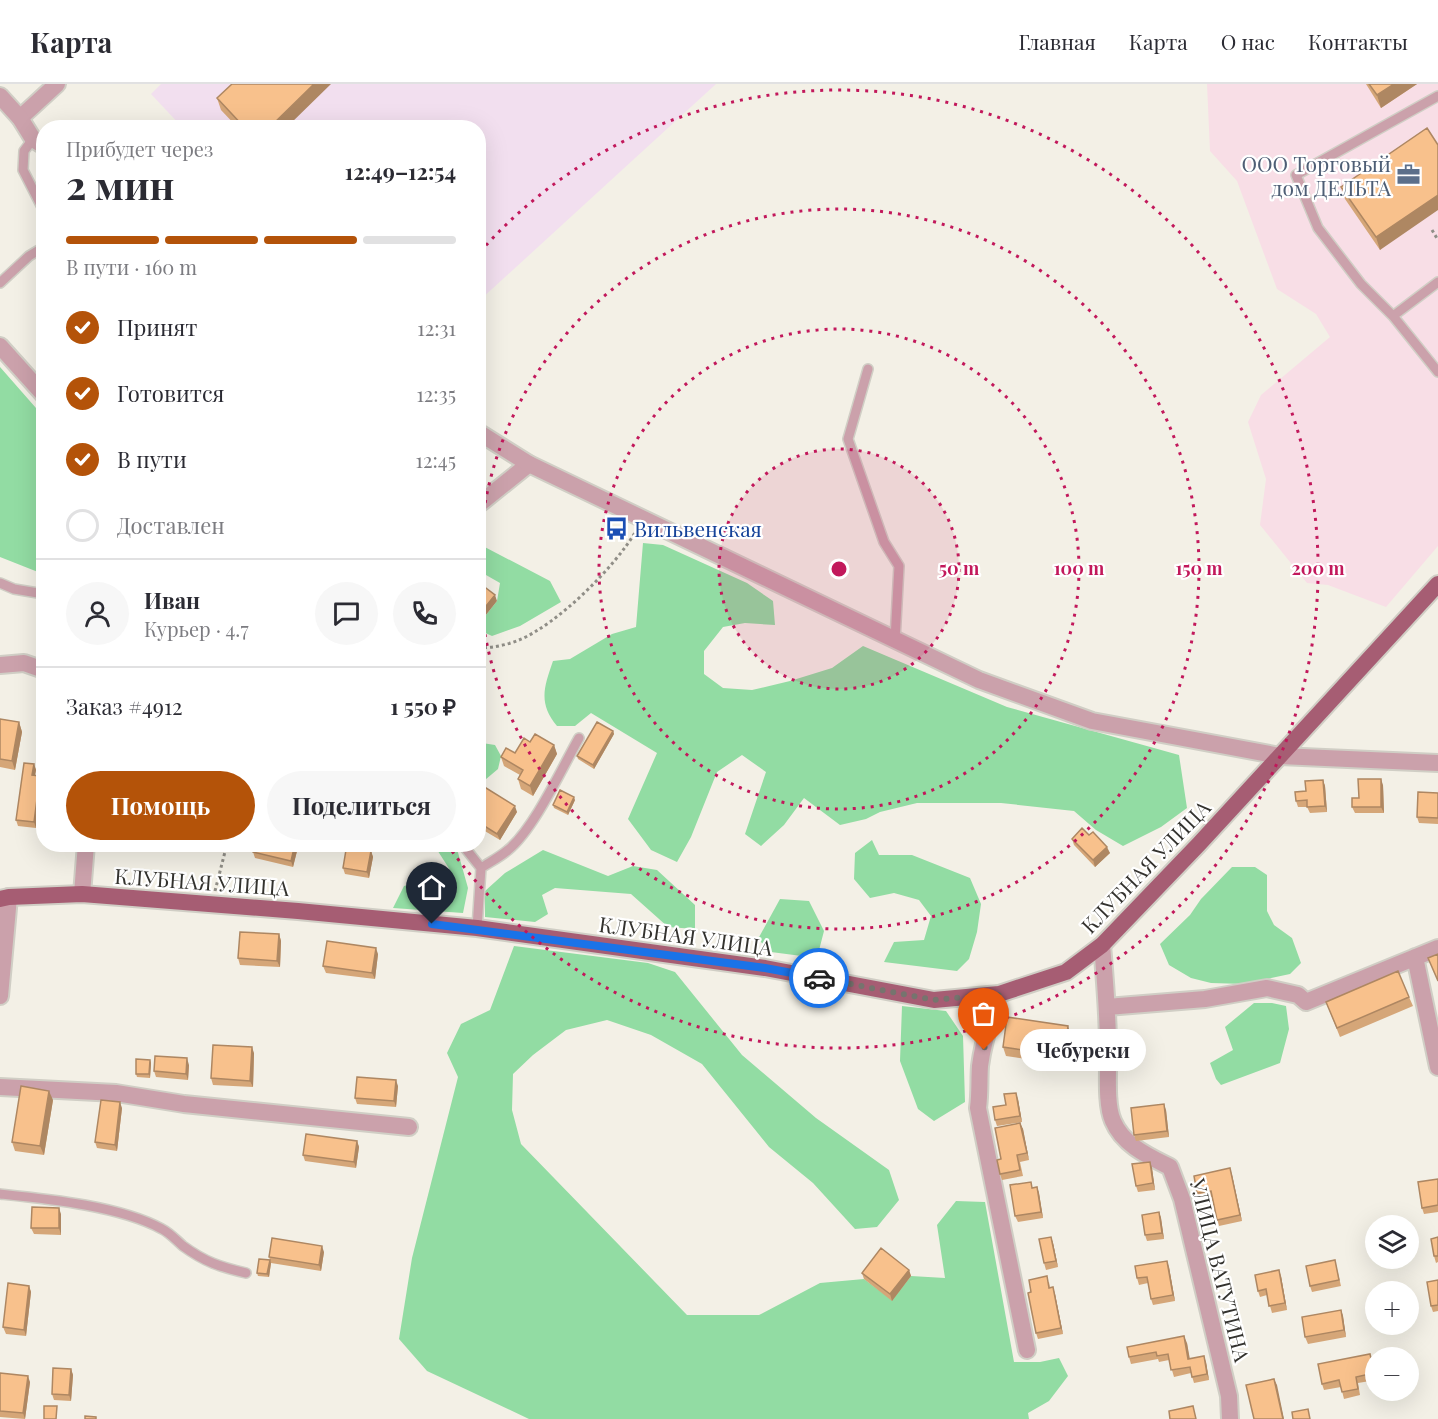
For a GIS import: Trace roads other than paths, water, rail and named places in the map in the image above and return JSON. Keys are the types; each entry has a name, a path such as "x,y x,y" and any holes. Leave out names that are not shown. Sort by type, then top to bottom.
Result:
{"main road":[{"name":"КЛУБНАЯ УЛИЦА","path":"5,898 82,894 477,928 765,968 934,1000 999,994 1066,972 1102,945 1438,584"}],"street":[{"path":"20,118 57,84"},
{"path":"0,96 36,140"},
{"path":"0,346 36,386"},
{"path":"486,437 529,464 979,680 1092,721 1280,756 1438,763"},
{"path":"486,499 529,464"},
{"path":"0,665 24,663 36,667"},
{"path":"82,894 85,852"},
{"name":"КЛУБНАЯ УЛИЦА","path":"0,996 5,898"},
{"name":"УЛИЦА ВАТУТИНА","path":"1102,945 1112,1120 1119,1132 1142,1153 1170,1167 1182,1198 1229,1396 1230,1419"},
{"path":"1107,1007 1205,999 1267,988 1298,995 1306,1002 1438,948"},
{"path":"1415,957 1438,1067"},
{"path":"999,994 989,1024 980,1067 978,1108 1027,1350"},
{"path":"0,1087 116,1093 184,1104 409,1127"}],"lane":[{"path":"1438,96 1296,175 1318,228 1361,284 1393,316 1438,372"},
{"path":"36,144 24,151 23,170 36,195"},
{"path":"0,283 36,252"},
{"path":"1393,316 1438,282"},
{"path":"868,369 848,439 884,542 899,566 895,640"},
{"path":"0,583 14,589 36,593"},
{"path":"481,868 508,850 518,840 579,738"},
{"path":"468,852 481,868 477,928"},
{"path":"0,1194 53,1200 133,1216 163,1229 203,1260 220,1268 246,1273"}],"place":[{"name":"ООО Торговый дом ДЕЛЬТА","path":"1409,175"},
{"name":"Вильвенская","path":"616,528"},
{"name":"Чебуреки","path":"984,1050"}]}
